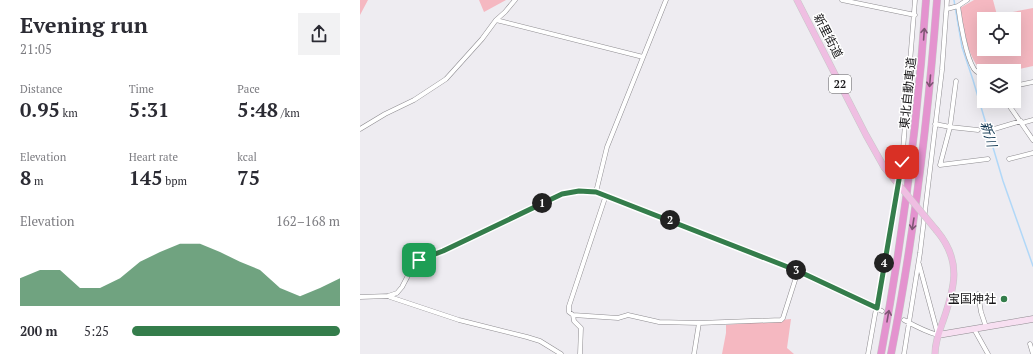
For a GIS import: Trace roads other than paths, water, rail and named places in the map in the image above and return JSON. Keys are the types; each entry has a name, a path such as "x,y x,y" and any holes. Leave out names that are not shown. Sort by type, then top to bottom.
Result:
{"highway":[{"name":"東北自動車道","path":"881,354 896,270 914,144 926,0"},
{"name":"東北自動車道","path":"891,354 906,271 921,168 929,98 937,0"}],"main road":[{"name":"新里街道","path":"797,0 884,167 937,231 949,248 954,268 952,292 938,334"},
{"name":"22","path":"935,354 938,334"}],"street":[{"path":"360,129 385,114 414,100 446,79 482,40 496,20 515,0"},
{"path":"596,192 607,147 666,0"},
{"path":"842,0 915,15"},
{"path":"868,354 902,162 916,0"},
{"path":"904,354 918,262 942,70 947,0"},
{"path":"947,9 958,6 967,0"},
{"path":"958,6 962,31 971,62 974,69 977,71"},
{"path":"496,20 643,57"},
{"path":"956,81 950,128 940,165 988,159"},
{"path":"1021,85 1033,82"},
{"path":"1011,108 1033,140"},
{"path":"991,130 1033,120"},
{"path":"935,124 950,128 978,130"},
{"path":"1009,159 1033,153"},
{"path":"360,297 388,296 397,294 413,266 419,260 443,251 562,194 579,191 596,192 606,195 798,271 882,311"},
{"path":"606,195 571,300 568,312 573,315 618,318 628,316 659,322 699,323 780,320 783,318 798,271"},
{"path":"918,262 938,334"},
{"path":"978,294 981,312 986,327"},
{"path":"388,296 459,320 527,336 540,341 561,354"},
{"path":"573,315 574,321 581,328 580,354"},
{"path":"904,320 932,333 938,334 1033,319"},
{"path":"694,354 699,323"},
{"path":"974,329 988,354"},
{"path":"1030,344 1032,354"}],"waterway":[{"name":"新川","path":"954,0 962,47 1003,181 1033,266"}],"place":[{"name":"宝国神社","path":"1004,299"}]}
